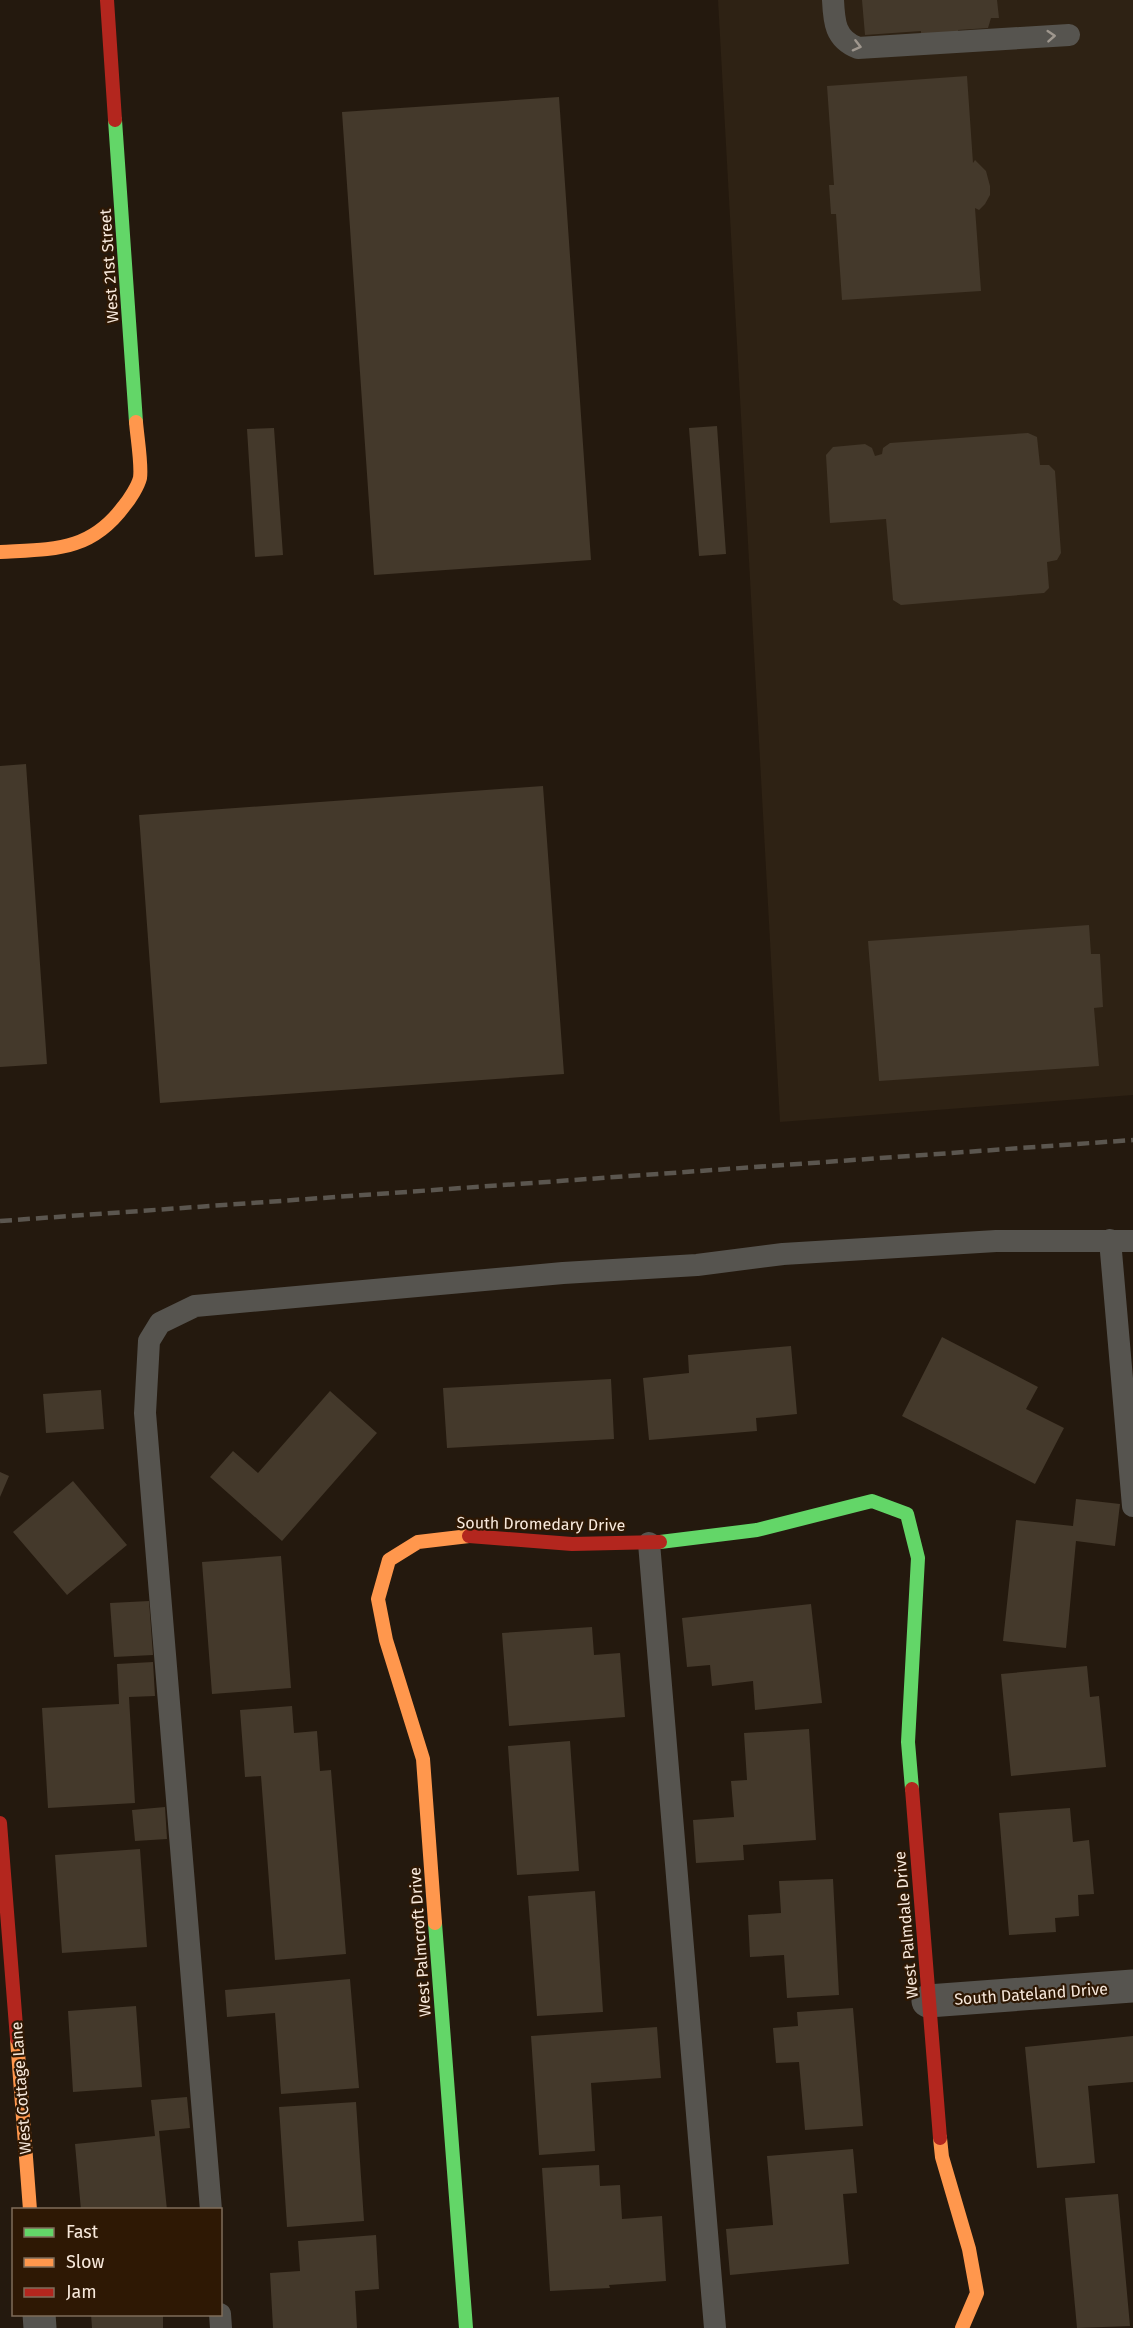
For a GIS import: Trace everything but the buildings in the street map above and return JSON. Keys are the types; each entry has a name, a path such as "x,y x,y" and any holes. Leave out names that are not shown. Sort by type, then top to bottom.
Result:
{"street":[{"name":"West 21st Street","path":"0,552 61,549 87,540 113,524 130,499 140,478 107,0"},
{"name":"South Dromedary Drive","path":"389,1560 418,1542 469,1536 572,1544 649,1543 757,1530 872,1501 907,1514"},
{"name":"West Palmdale Drive","path":"907,1514 918,1558 908,1742 942,2157 969,2249 977,2293 962,2328"},
{"name":"West Palmcroft Drive","path":"389,1560 378,1599 386,1640 423,1759 466,2328"},
{"name":"West Cottage Lane","path":"0,1823 30,2208"},
{"name":"South Dateland Drive","path":"928,2001 1133,1986"}],"lane":[{"path":"832,0 834,24 838,34 847,44 858,48 1069,35"},
{"path":"1110,1240 1133,1506"},
{"path":"211,2208 145,1413 149,1341 160,1323 195,1306 562,1273 697,1265 783,1254 996,1241 1133,1241"},
{"path":"649,1543 715,2328"}],"shaded area":[{"path":"718,0 1133,0 1133,1095 780,1122"}],"railway":[{"path":"0,1221 1133,1140"}],"traffic: fast":[{"path":"115,120 136,422"},
{"path":"660,1542 757,1530 872,1501 907,1514 918,1558 908,1742 912,1789"},
{"path":"435,1923 466,2328"}],"traffic: slow":[{"path":"0,552 69,545 84,540 111,521 129,500 140,478 136,422"},
{"path":"435,1923 423,1759 386,1640 378,1599 389,1560 418,1542 469,1536"},
{"path":"17,2039 30,2208"},
{"path":"940,2138 942,2157 969,2249 977,2293 962,2328"}],"traffic: jam":[{"path":"107,0 115,120"},
{"path":"469,1536 572,1544 660,1542"},
{"path":"912,1789 940,2138"},
{"path":"0,1823 17,2039"}]}
